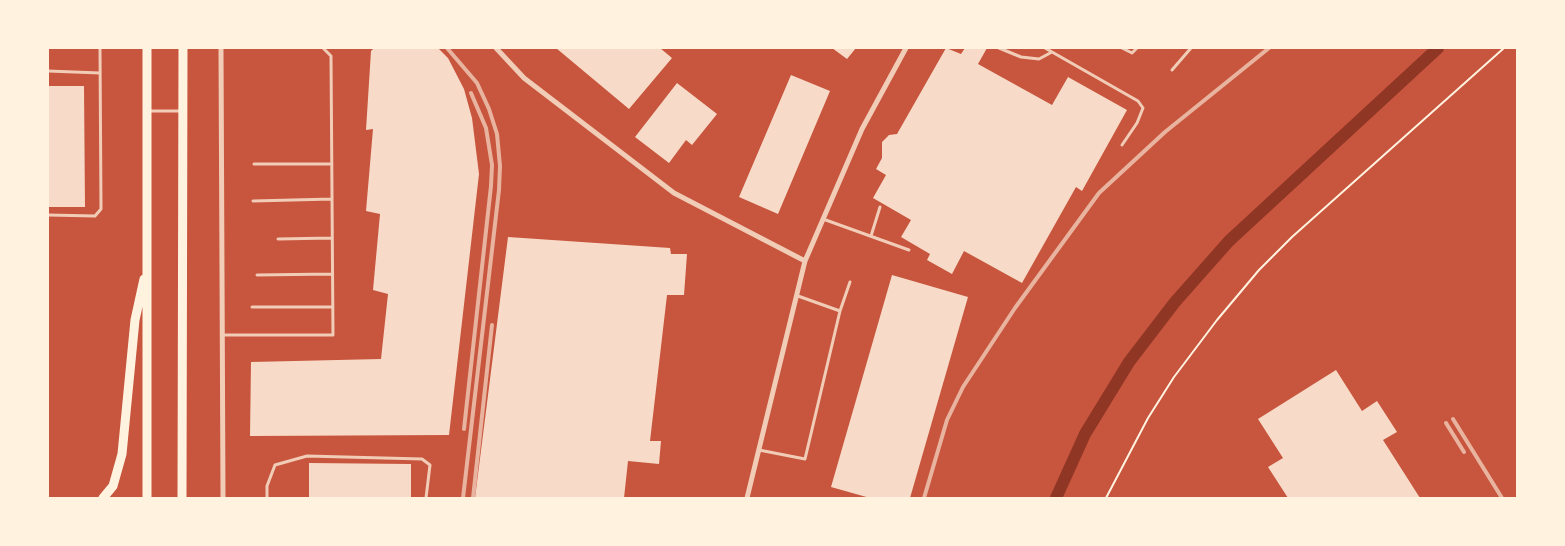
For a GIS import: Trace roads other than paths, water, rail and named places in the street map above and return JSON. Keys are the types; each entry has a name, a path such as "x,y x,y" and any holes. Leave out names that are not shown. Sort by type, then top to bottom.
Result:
{"main road":[{"path":"147,48 147,498"},
{"path":"182,498 183,48"},
{"path":"103,498 113,486 122,454 135,320 148,262"}],"street":[{"path":"221,48 223,498"},
{"path":"496,48 524,78 674,194 806,261"},
{"path":"747,498 806,261 822,219 862,129 906,48"}],"lane":[{"path":"48,215 95,216 101,209 100,48"},
{"path":"222,335 333,335 331,56 323,48"},
{"path":"999,48 1021,57 1039,59 1052,52"},
{"path":"1045,48 1138,101 1143,108 1137,123 1122,144"},
{"path":"1122,48 1132,53 1137,48"},
{"path":"1172,70 1191,48"},
{"path":"48,71 100,73"},
{"path":"147,110 183,111"},
{"path":"254,164 332,164"},
{"path":"253,201 332,200"},
{"path":"871,236 880,207"},
{"path":"822,219 908,250"},
{"path":"278,239 332,238"},
{"path":"257,275 332,274"},
{"path":"759,450 805,460 840,312 850,282"},
{"path":"798,296 840,312"},
{"path":"252,307 333,307"},
{"path":"267,498 268,486 275,466 307,456 422,458 430,465 426,498"}],"waterway":[{"path":"1056,498 1085,434 1129,362 1175,302 1229,241 1438,48"}],"railway":[{"path":"447,48 477,83 489,109 497,134 500,166 499,190 463,498"},
{"path":"924,498 947,420 963,387 1015,308 1099,193 1165,132 1269,48"},
{"path":"464,429 492,165 486,128 471,93"},
{"path":"473,498 492,325"},
{"path":"1453,419 1502,498"},
{"path":"1446,423 1464,452"}]}
